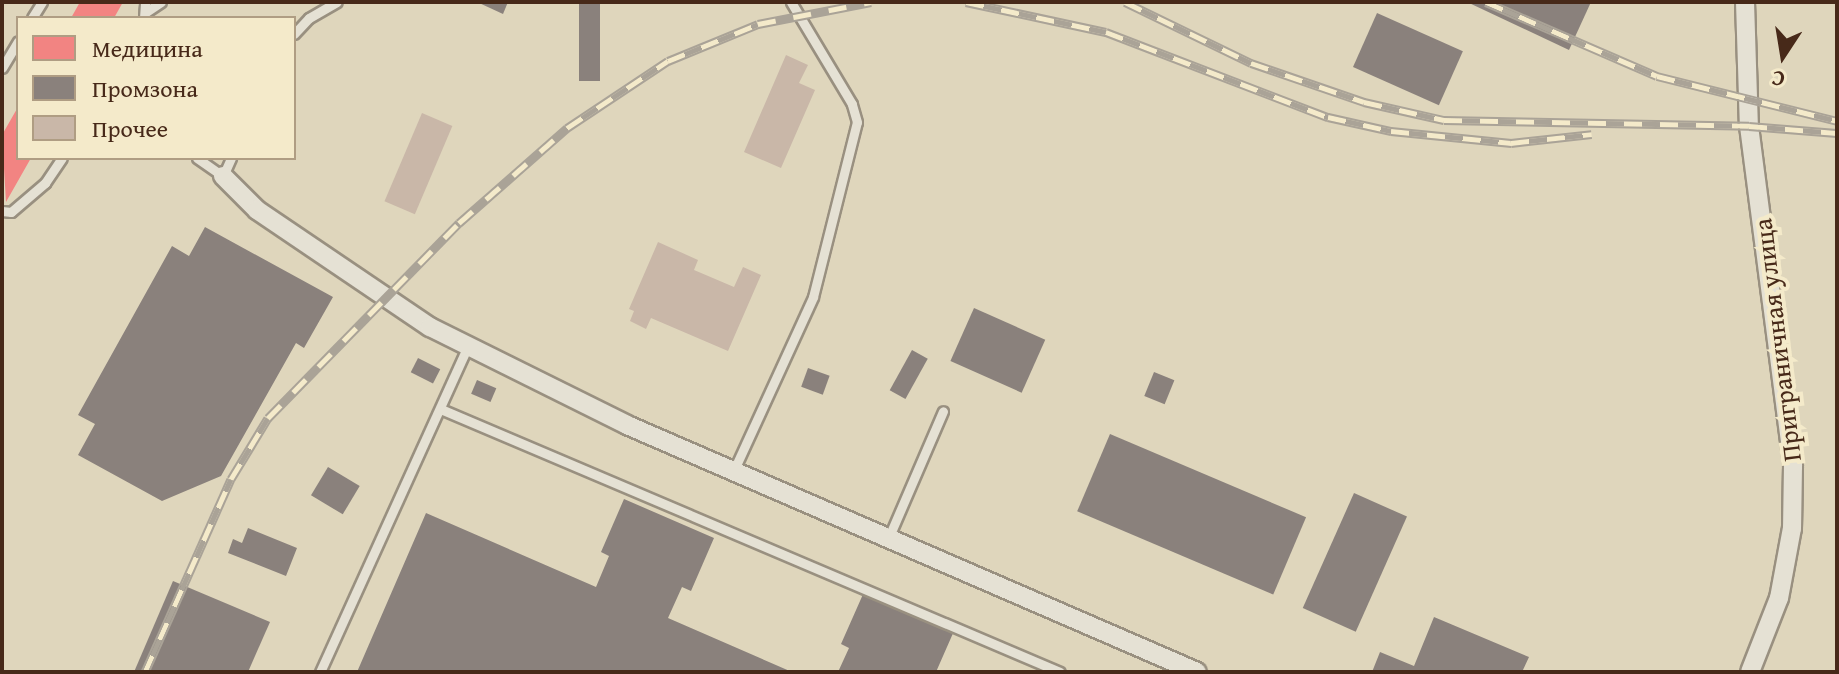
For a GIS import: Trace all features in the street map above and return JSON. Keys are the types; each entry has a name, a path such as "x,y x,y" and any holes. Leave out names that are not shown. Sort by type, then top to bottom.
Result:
{"street":[{"name":"Приграничная улица","path":"1745,2 1749,126 1793,466 1792,528 1779,598 1750,672"},
{"path":"223,176 257,210 384,298 468,346 733,472 1197,672"}],"lane":[{"path":"145,11 161,2"},
{"path":"296,32 309,18 337,2"},
{"path":"733,472 821,275 857,122 852,104 791,2"},
{"path":"2,68 16,44"},
{"path":"2,211 11,212 45,183 61,160"},
{"path":"200,160 223,176 230,160"},
{"path":"320,672 443,410 468,346"},
{"path":"443,410 1060,672"},
{"path":"888,539 943,411"}],"path":[{"path":"2,340 2,362"}],"building: Медицина":[{"path":"80,2 123,2 115,16 72,16"},
{"path":"16,110 16,160 30,160 6,202 2,135"}],"building: Промзона":[{"path":"477,2 508,2 503,14"},
{"path":"579,2 600,2 600,81 579,81"},
{"path":"1467,2 1591,2 1569,50"},
{"path":"1377,13 1463,51 1439,105 1353,67"},
{"path":"205,227 333,297 304,348 296,343 221,476 162,501 78,455 95,424 78,415 172,246 189,256"},
{"path":"974,308 1045,340 1022,393 950,361"},
{"path":"912,350 928,359 905,399 890,390"},
{"path":"418,358 440,369 433,384 411,372"},
{"path":"808,368 830,376 823,395 801,387"},
{"path":"1154,372 1174,380 1165,404 1144,396"},
{"path":"477,380 496,388 490,402 471,394"},
{"path":"1110,434 1306,517 1273,595 1077,511"},
{"path":"328,467 360,486 343,514 311,495"},
{"path":"1354,493 1407,517 1356,632 1303,608"},
{"path":"624,499 714,538 691,591 682,587 668,618 792,672 357,672 426,513 596,587 609,556 601,552"},
{"path":"248,528 297,548 286,576 228,553 233,539 242,543"},
{"path":"173,581 270,622 248,672 134,672"},
{"path":"864,592 954,631 936,672 838,672 849,648 841,644"},
{"path":"1434,617 1529,657 1522,672 1372,672 1380,652 1414,666"}],"building: Прочее":[{"path":"786,55 808,65 799,83 815,90 781,168 744,152"},
{"path":"422,113 452,126 415,214 384,201"},
{"path":"658,242 698,260 694,270 734,287 743,267 761,275 728,351 651,318 646,329 630,321 634,311 629,309"}],"railway":[{"path":"145,672 231,479 268,418 459,223 567,128 668,61 758,24 871,2"},
{"path":"966,2 1106,32 1328,117 1391,131 1511,143 1592,134"},
{"path":"1125,2 1251,63 1364,102 1444,120 1749,126 1837,133"},
{"path":"1486,2 1657,76 1837,121"}]}
